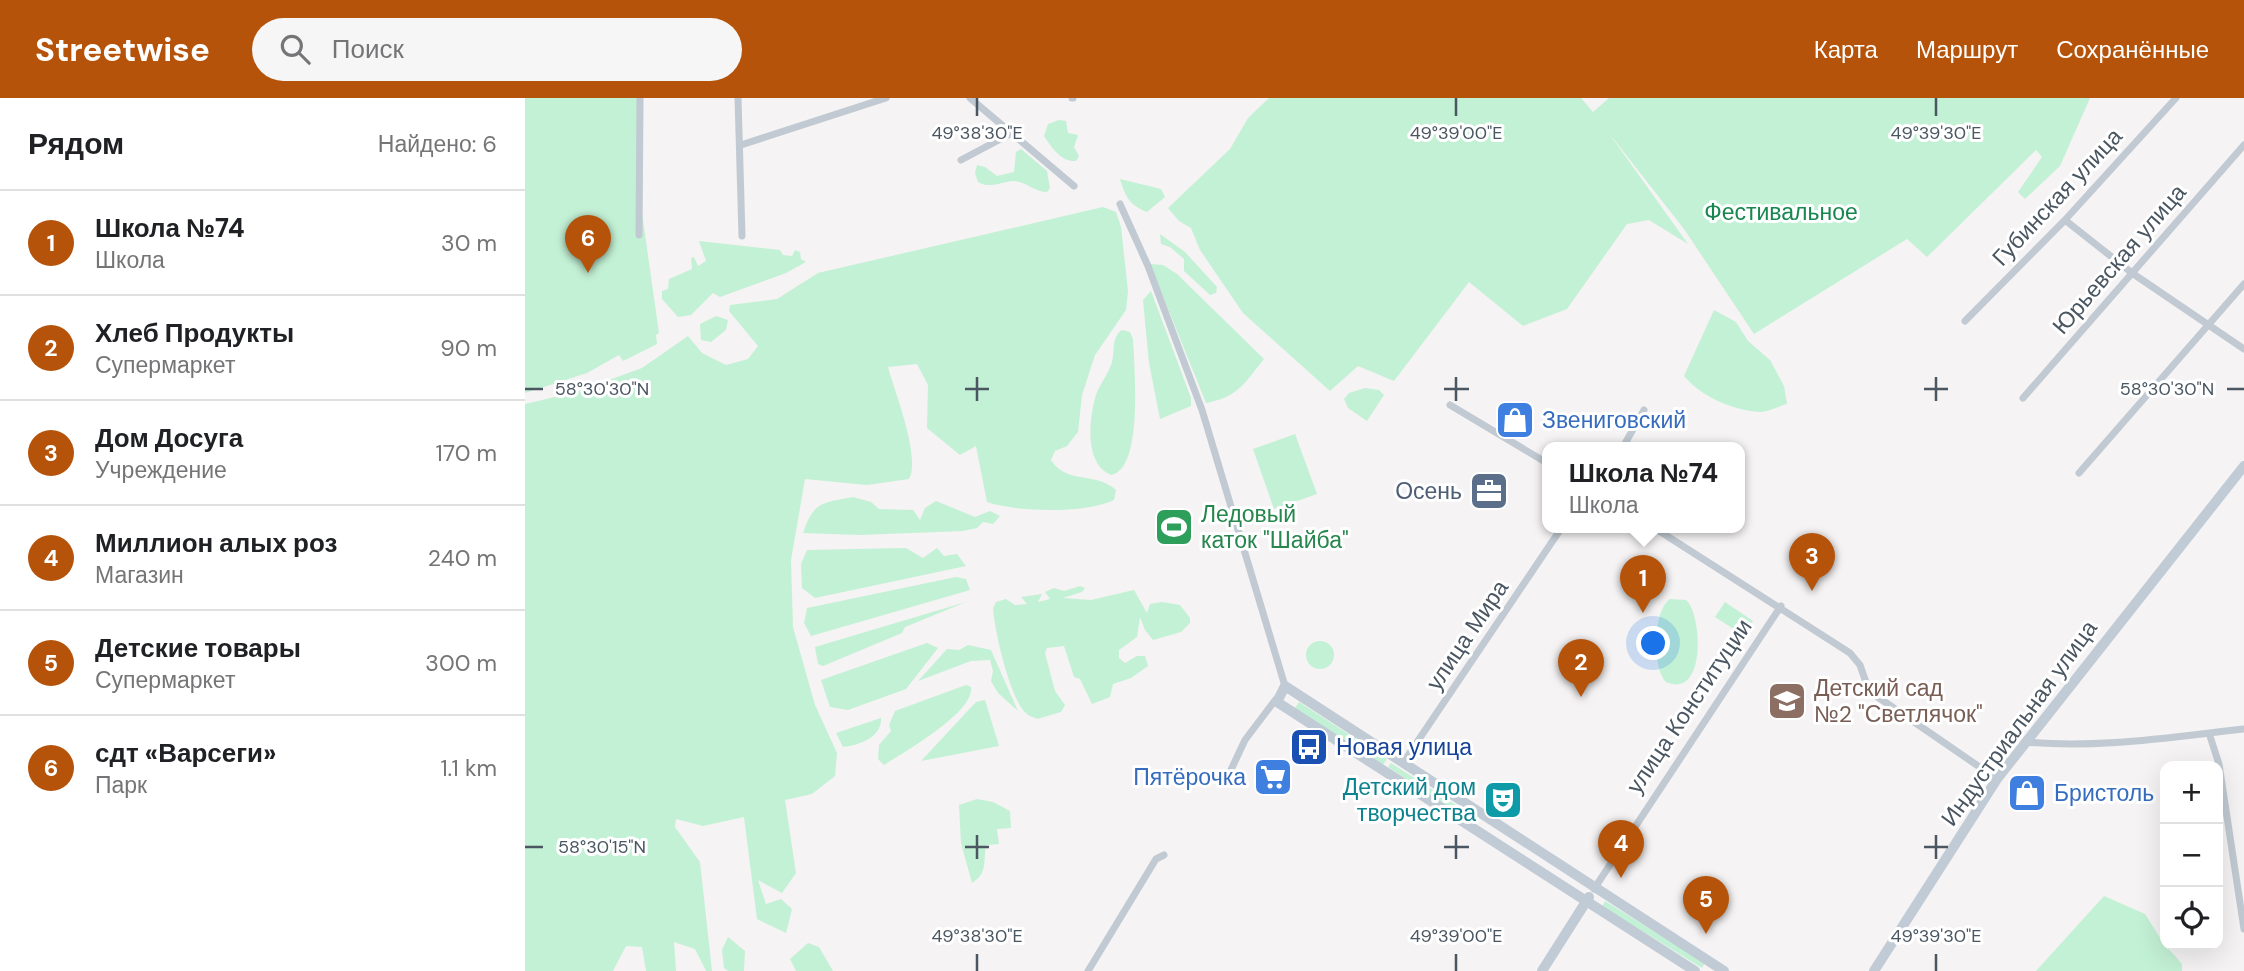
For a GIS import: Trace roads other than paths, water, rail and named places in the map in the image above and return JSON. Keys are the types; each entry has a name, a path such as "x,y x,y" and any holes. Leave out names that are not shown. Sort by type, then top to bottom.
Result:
{"street":[{"path":"639,235 640,98"},
{"path":"738,98 742,236"},
{"path":"741,145 886,98"},
{"path":"970,98 1074,186"},
{"name":"Губинская улица","path":"1965,321 2066,220 2176,98"},
{"path":"961,160 1010,134"},
{"name":"Юрьевская улица","path":"2023,398 2244,145"},
{"path":"1120,204 1148,266 1202,410 1285,686 1724,971"},
{"path":"2066,220 2132,273 2244,349"},
{"path":"2079,473 2244,284"},
{"path":"1450,405 1542,460"},
{"path":"1626,442 1644,410"},
{"name":"Индустриальная улица","path":"1874,971 1997,779 2244,466"},
{"name":"улица Мира","path":"1403,763 1558,533"},
{"path":"1663,533 1781,606 1850,653 1860,666 1870,691 1997,779"},
{"name":"улица Конституции","path":"1542,971 1781,606"},
{"path":"1229,774 1245,740 1285,686"},
{"path":"1276,699 1695,971"},
{"path":"2025,742 2066,746 2117,744 2244,729"},
{"path":"2209,733 2219,764 2244,929"},
{"path":"1088,971 1156,859 1164,855"}],"place":[{"name":"сдт «Варсеги»","path":"588,273"},
{"name":"Звениговский","path":"1515,420"},
{"name":"Осень","path":"1489,491"},
{"name":"Ледовый каток \"Шайба\"","path":"1174,527"},
{"name":"Дом Досуга","path":"1812,591"},
{"name":"Школа №74","path":"1643,613"},
{"name":"Хлеб Продукты","path":"1581,697"},
{"name":"Детский сад №2 \"Светлячок\"","path":"1787,701"},
{"name":"Новая улица","path":"1309,747"},
{"name":"Пятёрочка","path":"1273,777"},
{"name":"Бристоль","path":"2027,793"},
{"name":"Детский дом творчества","path":"1503,800"},
{"name":"Миллион алых роз","path":"1621,878"},
{"name":"Детские товары","path":"1706,934"}],"park label":[{"name":"Фестивальное","path":"1781,212"}]}
